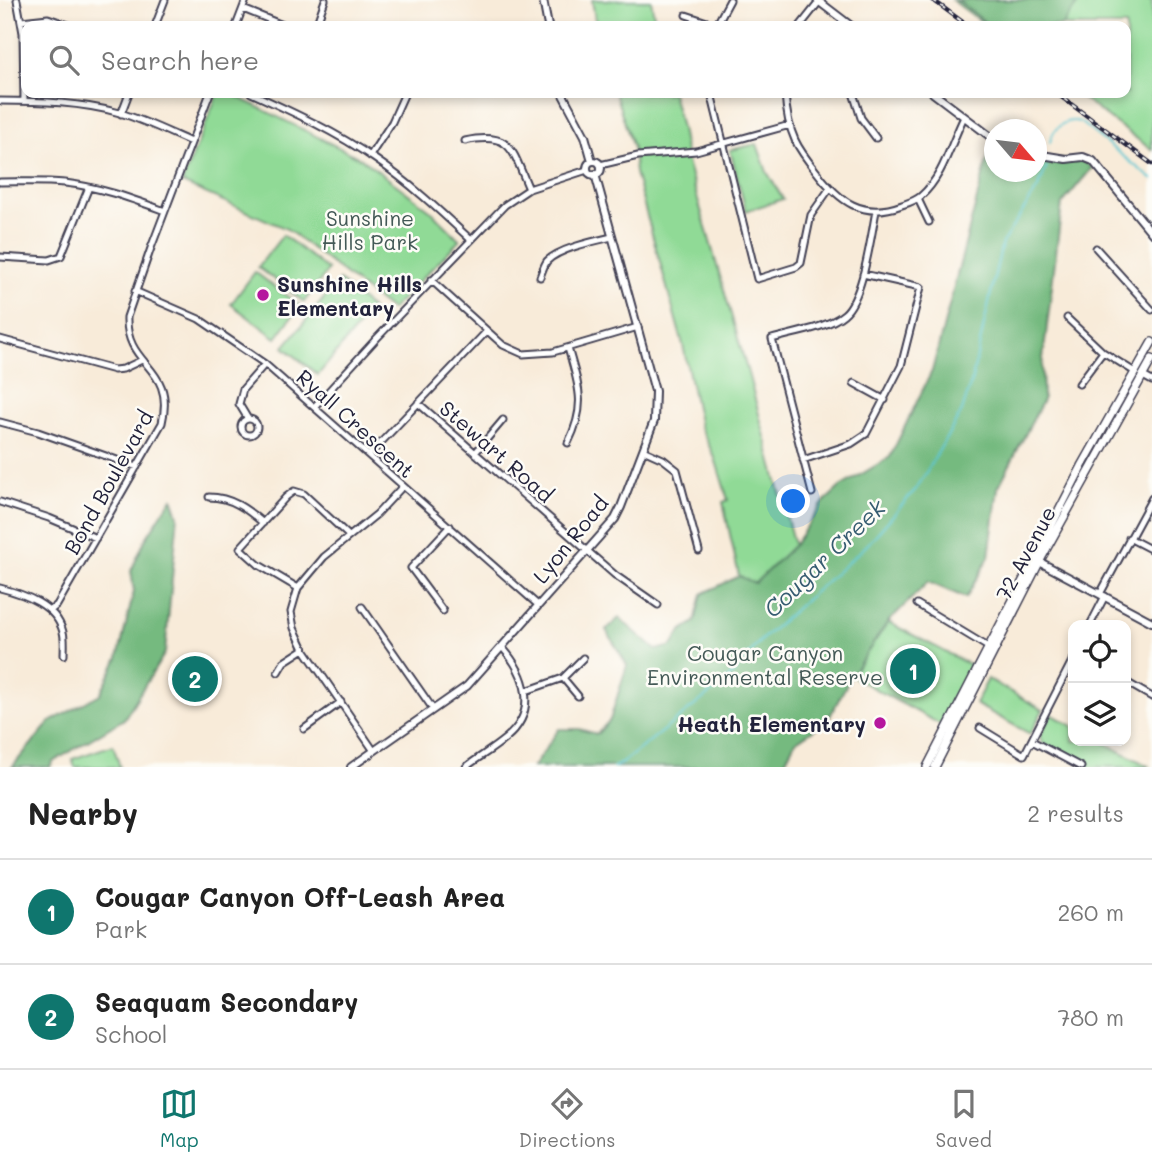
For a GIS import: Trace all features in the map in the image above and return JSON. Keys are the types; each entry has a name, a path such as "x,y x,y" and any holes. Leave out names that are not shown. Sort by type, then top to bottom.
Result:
{"main road":[{"name":"72 Avenue","path":"927,767 988,647 1139,374 1152,342"},
{"name":"72 Avenue","path":"1139,374 1152,359"},
{"name":"72 Avenue","path":"935,767 1037,560"}],"street":[{"path":"17,0 21,22"},
{"path":"157,21 165,0"},
{"path":"238,21 246,0"},
{"path":"318,21 325,0"},
{"path":"543,0 547,21"},
{"path":"719,21 730,0"},
{"path":"804,21 818,1 844,21"},
{"path":"243,9 273,21"},
{"path":"686,15 702,21"},
{"path":"28,21 48,18 57,21"},
{"path":"121,114 127,98"},
{"name":"Bond Boulevard","path":"51,610 57,605 162,423 166,407 163,387 136,354 127,329 127,317 208,98"},
{"path":"263,98 293,111 370,156 422,196 470,239"},
{"path":"370,156 392,122 403,98"},
{"path":"565,98 585,136 592,161"},
{"path":"713,98 757,279 801,263 811,215 818,201 830,188"},
{"path":"786,98 790,125 805,157 830,188 853,206 876,211 891,209 918,199 934,183 964,117"},
{"path":"855,98 861,118 876,138"},
{"path":"939,98 984,132"},
{"path":"0,102 53,101 121,114 191,142"},
{"path":"600,166 638,156 696,151 790,125"},
{"path":"465,141 484,137 506,143 513,152 529,189"},
{"path":"1047,156 1066,159 1083,157 1093,161 1152,233"},
{"path":"592,161 600,166"},
{"path":"587,170 592,161"},
{"path":"587,170 595,174 600,171 600,166"},
{"path":"314,407 431,280 505,205 529,189 587,170"},
{"name":"Lyon Road","path":"351,767 467,686 615,519 654,421 657,406 595,174"},
{"path":"0,182 34,181 89,187 122,195 165,211"},
{"path":"0,257 49,260 61,256 89,187"},
{"path":"918,199 929,222"},
{"path":"812,493 772,339 831,322 845,314 854,301 863,274 876,211"},
{"path":"540,277 548,261 556,256 589,242 612,237"},
{"path":"1096,248 1152,310"},
{"path":"803,460 832,452 864,435 901,366 921,287 863,274"},
{"path":"431,280 503,345 523,354 553,352 638,327"},
{"name":"Ryall Crescent","path":"135,291 199,319 265,364 538,605"},
{"path":"1067,318 1103,352 1152,381"},
{"path":"369,455 487,331"},
{"path":"0,339 114,370 123,369 142,359"},
{"path":"568,348 581,390 576,427 568,443"},
{"path":"1079,384 1103,352"},
{"path":"248,419 239,404 243,389 265,364"},
{"path":"854,383 885,400"},
{"name":"Stewart Road","path":"418,403 615,575 658,605"},
{"path":"475,453 503,420"},
{"path":"0,422 38,432 137,467"},
{"path":"643,450 663,459 677,470 699,551"},
{"path":"374,751 304,649 294,628 291,612 298,588 324,557 377,513 402,486"},
{"path":"298,588 258,565 240,548 285,497 294,491 304,494 349,536"},
{"path":"209,497 220,497 244,507 262,523"},
{"path":"1092,620 1129,538 1152,498"},
{"path":"0,502 96,538"},
{"path":"443,611 411,568 450,526"},
{"path":"1129,538 1152,550"},
{"path":"1037,560 1152,622"},
{"path":"0,587 51,610 63,632 64,655"},
{"path":"918,604 988,647"},
{"path":"362,607 433,709"},
{"path":"466,767 508,736 523,714 526,691 520,671 502,647"},
{"path":"278,672 284,662 304,649"},
{"path":"526,691 564,678 583,658"},
{"path":"980,728 1024,755 1068,669"},
{"path":"564,678 578,696"},
{"path":"1128,683 1152,697"},
{"path":"304,729 341,702"},
{"path":"1032,741 1081,767"}],"green space":[{"path":"592,0 651,0 655,21 595,21"},
{"path":"952,0 1152,0 1152,150 1082,98 1131,98 1131,21 980,21"},
{"path":"957,0 1080,0 1065,21 984,21"},
{"name":"Sunshine Hills Park","path":"216,98 240,98 362,159 430,210 460,240 391,310 287,229 182,183"},
{"path":"617,98 673,98 687,162 794,545 755,584 739,576 723,502 728,500 715,458 700,427 683,345 635,173 633,148"},
{"path":"757,144 767,172 783,199 746,211 730,150"},
{"name":"Cougar Canyon Environmental Reserve","path":"1047,159 1084,161 1092,168 1062,204 1042,367 1043,400 998,488 989,557 966,598 928,582 888,622 851,676 828,720 795,742 782,767 533,767 559,729 579,729 597,734 610,720 627,665 606,630 619,618 656,650 672,646 681,631 695,622 702,594 739,576 755,583 794,545 824,502 840,487 890,457 932,371 984,172 984,182 1047,182"},
{"path":"283,235 328,270 304,302 258,267"},
{"path":"255,272 300,306 276,338 231,304"},
{"path":"339,280 372,309 318,375 284,347"},
{"path":"172,498 178,515 165,653 124,719 53,762 50,767 12,767 50,722 100,694 118,658 134,591 131,571 145,540"},
{"path":"888,622 974,667 943,726 851,676"},
{"path":"988,679 1043,710 1030,734 975,704"},
{"path":"1051,714 1068,723 1068,746 1110,746 1150,767 1088,767 1042,743 1040,736"},
{"path":"113,745 120,767 75,767 72,759"}],"waterway":[{"name":"Cougar Creek","path":"1050,142 1060,125 1069,121 1080,122 1152,179"},
{"name":"Cougar Creek","path":"614,767 727,680 761,640 866,546 917,488 962,411 972,379 1002,243 1040,182"}],"railway":[{"path":"933,0 961,21"},
{"path":"1063,98 1152,164"}],"place":[{"name":"Sunshine Hills Elementary","path":"263,295"},
{"name":"Cougar Canyon Off-Leash Area","path":"913,671"},
{"name":"Seaquam Secondary","path":"195,679"},
{"name":"Heath Elementary","path":"880,723"}]}
